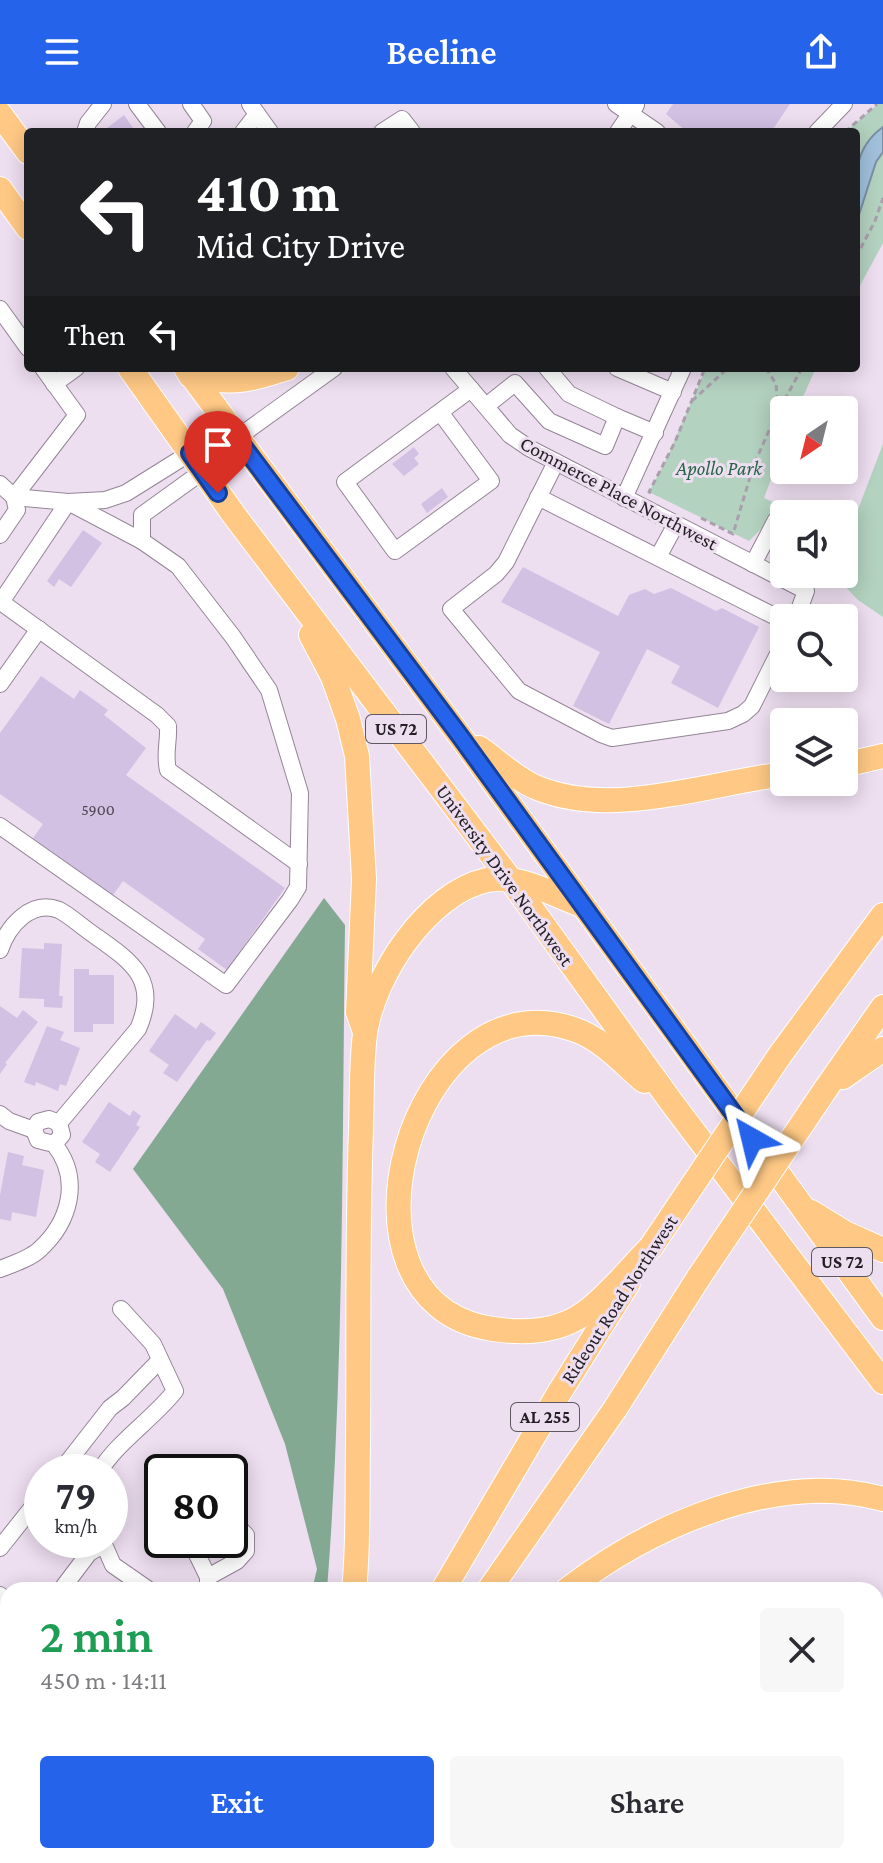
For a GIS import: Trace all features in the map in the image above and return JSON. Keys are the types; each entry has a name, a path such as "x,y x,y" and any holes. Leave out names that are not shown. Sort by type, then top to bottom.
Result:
{"highway":[{"path":"0,114 24,147"},
{"path":"3,201 24,224"},
{"name":"University Drive Northwest","path":"133,372 283,579 510,879 672,1103 883,1382"},
{"name":"US 72","path":"189,372 460,736 579,904 883,1318"},
{"path":"191,372 220,382 237,382 273,372"},
{"path":"283,579 333,677 357,756 364,879 358,1012 365,1032"},
{"path":"460,736 506,771 533,786 558,795 587,800 654,796 770,776"},
{"path":"858,762 883,756"},
{"path":"354,1582 359,1197 365,1032 386,971 418,924 465,887 488,880 510,879 579,904"},
{"name":"Rideout Road Northwest","path":"448,1582 559,1393 651,1247 780,1055 883,915"},
{"name":"AL 255","path":"494,1582 615,1409 699,1277 883,1007"},
{"path":"651,1247 585,1313 562,1325 514,1332 482,1328 458,1318 425,1292 410,1270 401,1242 398,1195 405,1154 420,1110 435,1084 452,1062 476,1043 499,1032 520,1025 549,1024 577,1030 603,1044 672,1103"},
{"path":"825,1090 883,1049"},
{"path":"802,1205 845,1233 883,1250"},
{"path":"578,1582 621,1551 686,1520 750,1500 791,1492 823,1492 883,1499"}],"street":[{"path":"86,128 103,104"},
{"path":"137,104 155,128"},
{"path":"191,104 203,121 198,128"},
{"path":"821,128 844,104"},
{"path":"620,128 628,107 652,128"},
{"path":"245,128 253,109"},
{"path":"253,109 267,128"},
{"path":"388,128 402,119 409,128"},
{"path":"0,309 24,342"},
{"path":"14,497 77,415 46,372"},
{"path":"54,384 70,372"},
{"path":"14,497 68,502 105,500 126,493 196,462 237,438 328,372"},
{"name":"Commerce Place Northwest","path":"456,372 518,441 806,591 801,604"},
{"path":"550,372 569,394 655,433"},
{"path":"626,372 673,392"},
{"path":"624,498 681,372"},
{"path":"486,406 515,383 549,421 605,446 617,417"},
{"path":"440,412 491,481 395,551 345,482 471,389"},
{"path":"142,541 142,515 196,462"},
{"path":"556,462 506,562 496,574 451,609 519,691 612,738 728,721 752,706 770,670"},
{"path":"0,484 14,497 17,510 0,535"},
{"path":"115,527 111,517 126,493"},
{"path":"538,497 770,614"},
{"path":"0,826 226,985 298,887 300,793 269,690 178,566 142,541 68,502"},
{"path":"68,502 1,602 168,726 169,739 164,755 168,770 299,864"},
{"path":"658,557 676,524"},
{"path":"753,564 770,531"},
{"path":"0,684 39,629"},
{"path":"0,950 12,927 27,913 43,907 59,911 129,960 139,974 145,991 146,1011 138,1029 59,1123"},
{"path":"0,1114 9,1121 34,1130"},
{"path":"0,1269 38,1252 67,1210 69,1171 54,1144 38,1140 34,1130 38,1122 49,1119 59,1123"},
{"path":"54,1144 62,1135 59,1123"},
{"path":"115,1454 175,1391 153,1344 121,1309"},
{"path":"74,1454 110,1408 160,1360"},
{"path":"0,1548 24,1518"},
{"path":"67,1582 85,1558"},
{"path":"110,1558 113,1565 137,1582"},
{"path":"199,1558 208,1582"},
{"path":"209,1582 240,1558"}],"path":[{"path":"850,128 877,104"},
{"path":"860,249 883,198"},
{"path":"663,499 649,492 675,442 703,372"},
{"path":"691,402 724,372"},
{"path":"769,372 776,384 777,396"},
{"path":"787,396 800,372"},
{"path":"691,513 733,534 753,467 770,430"}],"green space":[{"path":"878,104 883,104 883,243 860,286 860,128 850,128"},
{"name":"Apollo Park","path":"704,372 814,372 803,396 770,396 770,482 764,498 770,501 770,513 762,528 749,541 649,492"},
{"path":"883,444 883,617 846,588 858,588 858,509"},
{"path":"324,898 345,925 337,1424 328,1582 314,1582 317,1569 285,1444 223,1289 133,1169"}],"water":[{"path":"883,127 883,152 876,162 860,212 860,158 872,137"}],"building":[{"path":"673,104 790,104 774,128 682,128 666,114"},
{"path":"124,115 133,128 107,128"},
{"path":"414,447 419,454 414,458 419,464 404,476 392,464"},
{"path":"442,488 448,497 427,513 421,504"},
{"path":"83,530 102,543 71,587 59,579 54,587 47,581"},
{"path":"523,567 618,616 629,595 645,589 654,594 671,588 716,611 722,608 759,627 718,708 671,683 680,666 647,649 609,724 573,706 600,652 501,602"},
{"path":"41,676 74,699 80,690 108,710 104,715 146,748 126,775 285,888 227,970 198,949 205,939 123,881 111,898 31,841 43,824 0,794 0,733"},
{"path":"44,943 62,944 59,996 63,996 62,1008 44,1007 44,999 19,998 22,948 44,949"},
{"path":"74,969 89,969 89,975 114,975 114,1024 93,1024 93,1032 74,1032"},
{"path":"0,1006 17,1018 23,1010 38,1022 5,1063 0,1074"},
{"path":"175,1014 196,1029 201,1022 216,1033 210,1041 207,1040 177,1082 163,1073 169,1065 149,1051"},
{"path":"47,1026 64,1032 60,1040 80,1048 66,1086 60,1084 58,1091 36,1082 35,1086 24,1082"},
{"path":"109,1102 130,1116 133,1110 141,1116 136,1125 140,1127 110,1172 95,1162 100,1154 82,1142"},
{"path":"8,1152 24,1156 22,1165 44,1170 36,1217 12,1212 11,1221 0,1219 0,1195"}],"route":[{"path":"218,493 190,453 237,438 460,736 752,1139"}]}
